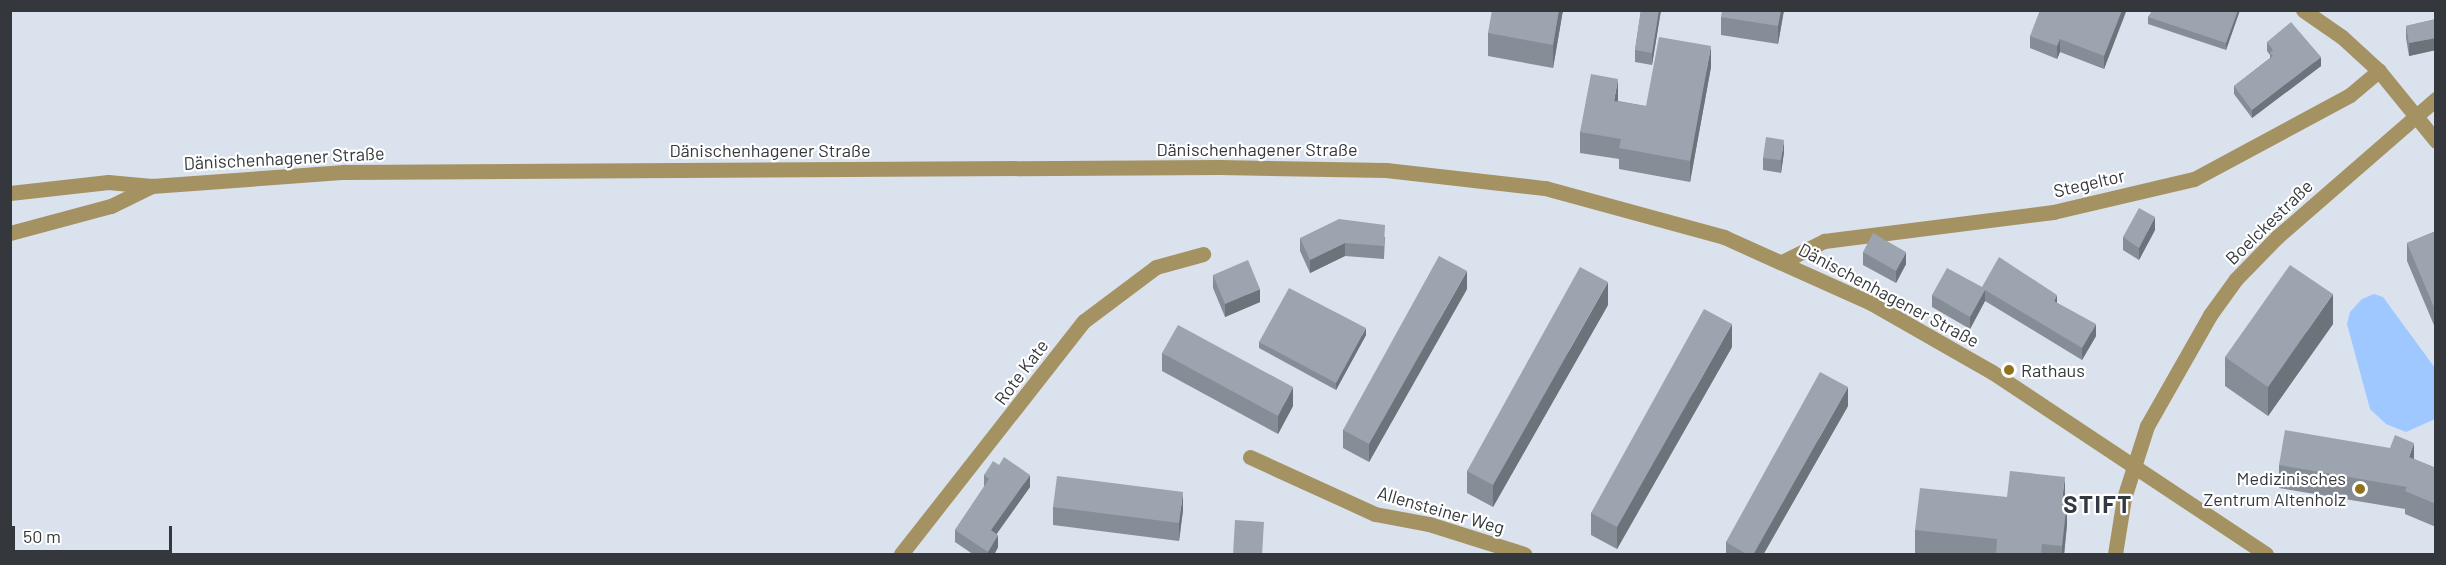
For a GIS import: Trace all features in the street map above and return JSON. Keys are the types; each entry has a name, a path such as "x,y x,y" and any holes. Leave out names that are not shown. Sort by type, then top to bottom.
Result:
{"street":[{"path":"2303,10 2342,37 2379,71 2436,141"},
{"name":"Stegeltor","path":"1784,261 1824,241 2053,212 2194,179 2350,95 2379,71"},
{"name":"Boelckestraße","path":"2115,555 2132,465 2168,384 2236,279 2277,237 2436,99"},
{"name":"Dänischenhagener Straße","path":"10,193 108,182 152,186 355,172 1386,170 1545,188 1724,237 1784,261 1871,303 1992,372 2266,555"},
{"name":"Dänischenhagener Straße","path":"10,233 111,206 152,186"},
{"name":"Rote Kate","path":"901,555 1084,321 1156,267 1203,254"},
{"name":"Allensteiner Weg","path":"1250,457 1375,514 1429,524 1524,555"}],"water":[{"path":"2374,294 2383,297 2435,368 2435,419 2406,432 2386,424 2370,409 2347,324 2350,312 2362,299"}],"building":[{"path":"1492,10 1559,10 1553,45 1488,33"},
{"path":"1641,10 1659,10 1652,53 1635,50"},
{"path":"1722,10 1781,10 1778,26 1721,17"},
{"path":"2040,10 2122,10 2104,56 2060,39 2057,46 2030,36"},
{"path":"2153,10 2238,10 2226,43 2148,17"},
{"path":"2436,19 2436,38 2409,43 2406,26"},
{"path":"2291,22 2321,57 2252,110 2234,86 2273,56 2270,53 2273,50 2267,42"},
{"path":"1659,37 1711,46 1690,161 1619,148 1621,139 1580,132 1591,74 1618,79 1614,101 1646,106"},
{"path":"1766,137 1784,140 1781,160 1763,158"},
{"path":"2139,208 2155,217 2139,248 2123,237"},
{"path":"1339,219 1385,225 1384,246 1345,243 1310,260 1300,238"},
{"path":"2436,231 2436,312 2407,243"},
{"path":"1873,233 1906,252 1896,271 1863,252"},
{"path":"1439,256 1467,271 1369,444 1343,430"},
{"path":"1999,257 2057,295 2054,301 2096,324 2082,348 1985,290 1970,317 1932,295 1947,268 1982,287"},
{"path":"1248,260 1260,289 1225,304 1213,275"},
{"path":"2290,265 2333,294 2268,387 2225,357"},
{"path":"1580,267 1608,282 1493,485 1467,471"},
{"path":"1289,288 1366,328 1336,383 1259,342"},
{"path":"1704,309 1732,324 1617,527 1591,513"},
{"path":"1178,325 1293,387 1278,416 1162,353"},
{"path":"1820,372 1848,387 1753,555 1748,555 1726,542"},
{"path":"2285,430 2390,448 2395,435 2414,443 2409,457 2436,468 2436,504 2405,491 2407,487 2279,465"},
{"path":"1004,457 1030,475 991,530 998,535 988,552 955,530 989,479 984,475 993,461 999,465"},
{"path":"2010,471 2065,477 2062,500 2067,501 2062,546 2042,544 2041,555 1996,555 1997,539 1915,530 1920,488 2007,497"},
{"path":"1057,476 1183,492 1179,523 1053,507"},
{"path":"1235,520 1264,522 1262,555 1233,555"}],"place":[{"name":"Rathaus","path":"2009,370"},
{"name":"Medizinisches Zentrum Altenholz","path":"2360,489"}],"district":[{"name":"STIFT","path":"2098,504"}]}
